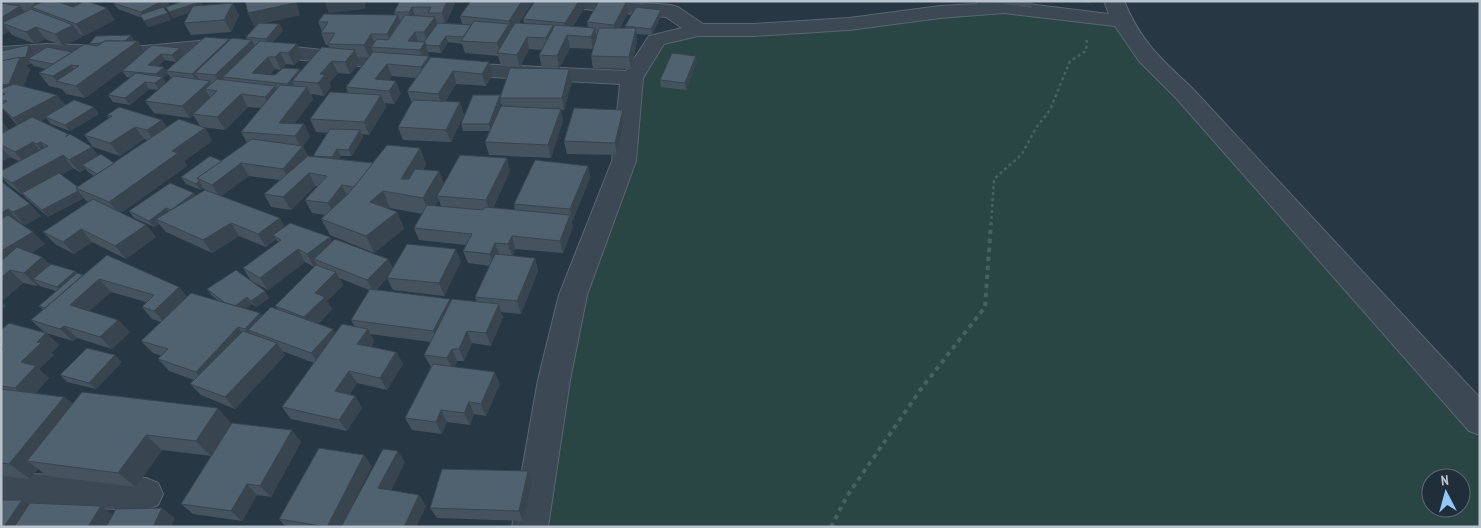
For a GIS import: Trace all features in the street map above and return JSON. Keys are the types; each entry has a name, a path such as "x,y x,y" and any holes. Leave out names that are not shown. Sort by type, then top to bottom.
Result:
{"street":[{"path":"563,1 672,11 698,30"},
{"path":"965,1 1001,8 1087,18 1118,11 1146,57 1184,93 1480,422"},
{"path":"530,527 554,380 573,295 624,161 632,78 656,40 698,30 753,30 849,24 940,12 1001,8"},
{"path":"1,53 47,50 133,53 221,45 426,67 632,78"},
{"path":"1,489 146,494"}],"path":[{"path":"831,527 847,496 921,388 985,307 994,179 1022,154 1036,128 1050,110 1070,61 1086,51 1087,18"}],"green space":[{"path":"1001,8 1122,21 1480,421 1480,527 530,527 554,380 624,161 632,78 656,40"}],"building":[{"path":"44,1 61,1 59,2 73,7 87,1 107,8 76,24 31,7"},
{"path":"116,1 162,1 141,12 113,3"},
{"path":"184,1 200,2 169,12 166,7"},
{"path":"245,1 294,1 294,3 248,13"},
{"path":"400,1 447,1 442,13 428,13 431,7 412,7 409,12 394,12"},
{"path":"471,1 522,1 509,21 460,16"},
{"path":"535,1 579,1 565,23 523,19"},
{"path":"599,1 627,1 614,25 587,22"},
{"path":"1,3 20,6 1,18"},
{"path":"233,3 224,20 184,23 193,6"},
{"path":"163,7 168,13 144,21 140,15"},
{"path":"636,7 661,10 651,29 625,26"},
{"path":"31,9 73,25 55,34 36,27 26,32 2,23"},
{"path":"324,14 398,15 387,34 371,34 364,45 328,44 335,33 321,33 328,22 318,22"},
{"path":"405,15 435,17 424,32 415,32 408,41 425,42 420,50 371,47 377,39 388,40"},
{"path":"474,21 509,24 497,43 461,41"},
{"path":"259,23 279,24 266,39 246,37"},
{"path":"438,23 471,25 463,37 446,36 439,46 426,45 424,42"},
{"path":"515,23 553,25 546,38 527,37 517,55 497,53"},
{"path":"555,25 595,28 591,37 567,35 557,56 539,55"},
{"path":"599,28 636,28 629,57 591,56"},
{"path":"131,35 125,41 105,41 89,44 96,36"},
{"path":"205,37 229,39 192,74 166,71"},
{"path":"232,38 252,40 215,75 195,73"},
{"path":"105,41 138,41 76,86 56,81 79,66 71,65 53,76 39,73 85,44 97,46"},
{"path":"260,41 297,44 288,53 280,52 275,57 268,57 252,73 275,75 283,68 300,69 287,84 223,77"},
{"path":"29,45 26,57 1,61 1,51"},
{"path":"152,45 180,48 172,55 161,54 148,65 164,67 156,74 122,71"},
{"path":"47,47 72,52 53,64 28,59"},
{"path":"322,47 355,50 345,62 332,61 320,74 325,75 318,83 292,81"},
{"path":"373,52 429,56 421,67 387,64 375,79 396,81 389,91 346,87"},
{"path":"672,53 696,56 685,83 660,80"},
{"path":"20,57 9,84 1,85 1,61"},
{"path":"431,57 489,62 482,74 453,71 438,94 407,91"},
{"path":"510,68 569,69 562,98 500,98"},
{"path":"136,73 163,77 155,83 145,82 125,98 108,95"},
{"path":"174,76 210,81 182,106 145,101"},
{"path":"217,79 275,86 265,97 241,94 217,117 193,114 217,91 205,89"},
{"path":"14,84 57,95 13,118 1,107 7,101 1,100 1,96 5,94 1,92 1,89"},
{"path":"280,85 307,87 279,123 304,124 295,136 241,132"},
{"path":"330,92 381,95 364,122 310,119"},
{"path":"473,95 500,95 489,124 461,124"},
{"path":"74,100 94,107 65,125 45,117"},
{"path":"413,100 460,102 446,130 398,127"},
{"path":"501,106 561,109 548,145 485,142"},
{"path":"119,107 162,120 147,130 135,127 110,143 84,135 112,116 107,115"},
{"path":"574,108 623,110 615,143 564,141"},
{"path":"32,117 68,134 65,137 70,134 92,147 69,160 63,155 12,183 1,176 1,171 48,146 40,142 37,144 33,142 15,152 1,145 1,134"},
{"path":"179,119 205,128 172,151 178,153 109,202 76,188"},
{"path":"330,129 360,130 348,150 337,149 332,157 313,156"},
{"path":"252,139 303,146 283,169 241,163 212,185 197,178"},
{"path":"387,145 420,148 401,179 409,179 415,169 439,171 423,198 383,191 370,202 397,212 366,236 321,219 348,194"},
{"path":"101,154 114,163 97,174 82,165"},
{"path":"460,155 507,158 486,200 437,196"},
{"path":"210,156 222,161 197,178 199,181 196,184 181,177"},
{"path":"308,156 373,163 354,187 342,185 328,203 305,200 327,176 309,173 283,197 264,194"},
{"path":"535,160 588,166 570,209 514,204"},
{"path":"59,173 78,187 76,188 78,191 42,210 22,193"},
{"path":"1,181 30,204 13,212 8,209 1,213"},
{"path":"170,183 194,193 171,210 166,208 149,221 129,211"},
{"path":"205,190 280,218 258,234 231,223 203,240 156,219"},
{"path":"93,199 146,225 115,246 81,229 63,242 43,232"},
{"path":"427,205 483,210 485,207 570,215 560,241 512,236 508,244 495,243 490,254 463,251 472,234 414,228"},
{"path":"8,215 33,232 1,251 1,219"},
{"path":"290,223 330,237 307,254 298,249 260,278 243,268 281,240 273,235"},
{"path":"335,239 388,259 367,280 314,259"},
{"path":"407,244 456,249 439,283 387,278"},
{"path":"17,247 42,257 24,273 10,270 1,278 1,261"},
{"path":"495,254 535,258 517,301 475,297"},
{"path":"107,255 179,287 154,311 142,307 154,295 99,279 70,305 118,320 100,337 64,326 60,329 31,320"},
{"path":"51,264 75,271 57,287 33,279"},
{"path":"316,265 336,272 315,293 325,297 304,317 275,306"},
{"path":"236,270 265,291 251,301 247,297 235,306 224,302 207,289"},
{"path":"77,273 83,275 45,308 39,306"},
{"path":"370,289 450,299 433,331 351,320"},
{"path":"191,293 260,313 245,329 238,327 196,372 158,359 168,349 141,341"},
{"path":"452,299 499,304 486,333 467,331 459,349 452,349 447,358 424,355"},
{"path":"271,307 333,329 311,353 248,330"},
{"path":"9,323 46,333 37,342 41,343 21,362 36,366 15,388 1,386 1,351 3,349 1,348 1,330"},
{"path":"342,324 368,329 357,344 396,352 380,378 349,371 335,391 355,396 339,420 282,407"},
{"path":"243,331 277,343 225,397 190,384"},
{"path":"87,348 115,355 89,383 60,375"},
{"path":"433,364 495,372 481,404 469,402 464,413 441,410 436,422 405,418"},
{"path":"1,389 64,397 9,464 1,463"},
{"path":"82,392 218,408 196,441 146,435 118,473 27,461"},
{"path":"232,423 292,430 260,486 247,484 231,511 181,504"},
{"path":"319,448 364,455 327,527 279,519"},
{"path":"383,449 398,451 378,488 419,495 404,527 341,527"},
{"path":"442,469 528,471 519,511 430,508"},
{"path":"1,500 22,500 4,527 1,527"},
{"path":"30,503 101,506 88,527 14,527"},
{"path":"162,508 153,527 106,527 116,509"}]}
